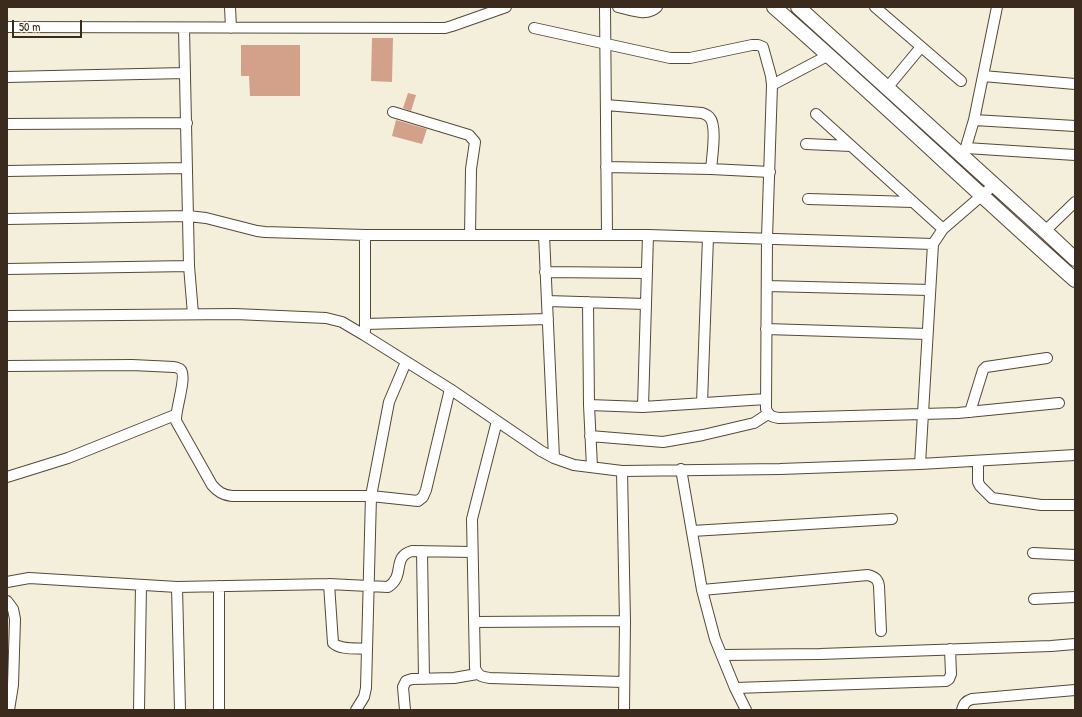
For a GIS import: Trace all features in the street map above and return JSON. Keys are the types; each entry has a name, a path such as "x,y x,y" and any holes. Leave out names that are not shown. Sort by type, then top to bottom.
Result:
{"main road":[{"path":"774,7 829,55 1075,280"},
{"path":"798,7 887,88 964,152 994,185 1075,260"}],"street":[{"path":"230,7 231,28"},
{"path":"7,27 445,28 506,7"},
{"path":"605,7 607,234"},
{"path":"618,7 650,12 657,7"},
{"path":"876,7 961,81"},
{"path":"996,7 974,120 964,152 1075,156"},
{"path":"184,28 189,266 193,314"},
{"path":"534,28 670,58 690,58 758,45 763,47 772,85 767,238 766,409 768,414 779,418 923,415 1059,403"},
{"path":"887,88 921,46"},
{"path":"772,85 829,55"},
{"path":"7,76 185,73"},
{"path":"983,76 1075,84"},
{"path":"606,105 702,113 709,116 713,122 711,169"},
{"path":"393,112 469,135 473,138 475,142 475,149 471,168 470,235"},
{"path":"816,114 943,229"},
{"path":"974,120 1075,126"},
{"path":"7,124 187,123"},
{"path":"806,144 851,146"},
{"path":"606,167 711,169 770,172"},
{"path":"7,171 186,168"},
{"path":"920,464 933,244 943,229 994,185"},
{"path":"808,199 913,202"},
{"path":"1045,231 1075,202"},
{"path":"7,219 188,216 206,218 257,231 365,235 607,234 933,244"},
{"path":"364,335 365,235"},
{"path":"544,235 554,458"},
{"path":"643,407 648,235"},
{"path":"702,403 708,237"},
{"path":"7,269 189,266"},
{"path":"546,272 646,273"},
{"path":"767,286 930,290"},
{"path":"547,301 646,304"},
{"path":"588,302 589,405 592,467"},
{"path":"7,316 235,314 326,318 342,322 450,389 554,458 574,465 622,471 681,469 780,469 920,464 1075,455"},
{"path":"365,324 548,319"},
{"path":"766,329 927,334"},
{"path":"970,412 983,370 986,367 1047,358"},
{"path":"356,710 364,697 366,688 372,496 389,402 406,362"},
{"path":"7,366 132,365 174,367 180,369 183,374 183,380 175,415 178,427 212,486 224,495 372,496 418,500 423,497 426,490 450,389"},
{"path":"589,405 643,407 766,399"},
{"path":"590,436 662,442 703,435 754,422 768,414"},
{"path":"7,477 68,458 175,415"},
{"path":"477,674 475,668 471,527 474,508 497,421"},
{"path":"978,461 978,482 992,498 1041,505 1075,505"},
{"path":"681,469 702,590 716,639 735,688 746,710"},
{"path":"622,471 625,621 623,682 624,710"},
{"path":"692,531 892,519"},
{"path":"7,582 29,578 177,587 329,584 388,587 394,584 397,577 400,560 405,553 412,551 472,552"},
{"path":"422,551 424,679"},
{"path":"1033,553 1075,555"},
{"path":"702,590 868,575 875,577 880,586 881,631"},
{"path":"329,584 331,638 333,643 340,647 367,649"},
{"path":"139,710 141,585"},
{"path":"219,586 219,710"},
{"path":"177,587 180,710"},
{"path":"1034,599 1075,597"},
{"path":"7,601 13,610 14,618 13,686 10,710"},
{"path":"474,622 625,621"},
{"path":"722,655 820,654 1075,644"},
{"path":"735,688 946,681 949,679 951,674 950,649"},
{"path":"404,710 403,687 406,681 412,679 454,678 477,674 490,678 623,682"},
{"path":"962,710 963,705 972,699 1075,690"}],"building":[{"path":"372,38 393,38 392,82 371,81"},
{"path":"241,45 300,45 300,96 250,96 249,76 241,76"},
{"path":"408,93 416,95 411,111 403,108"},
{"path":"396,120 427,129 422,144 392,136"}]}
